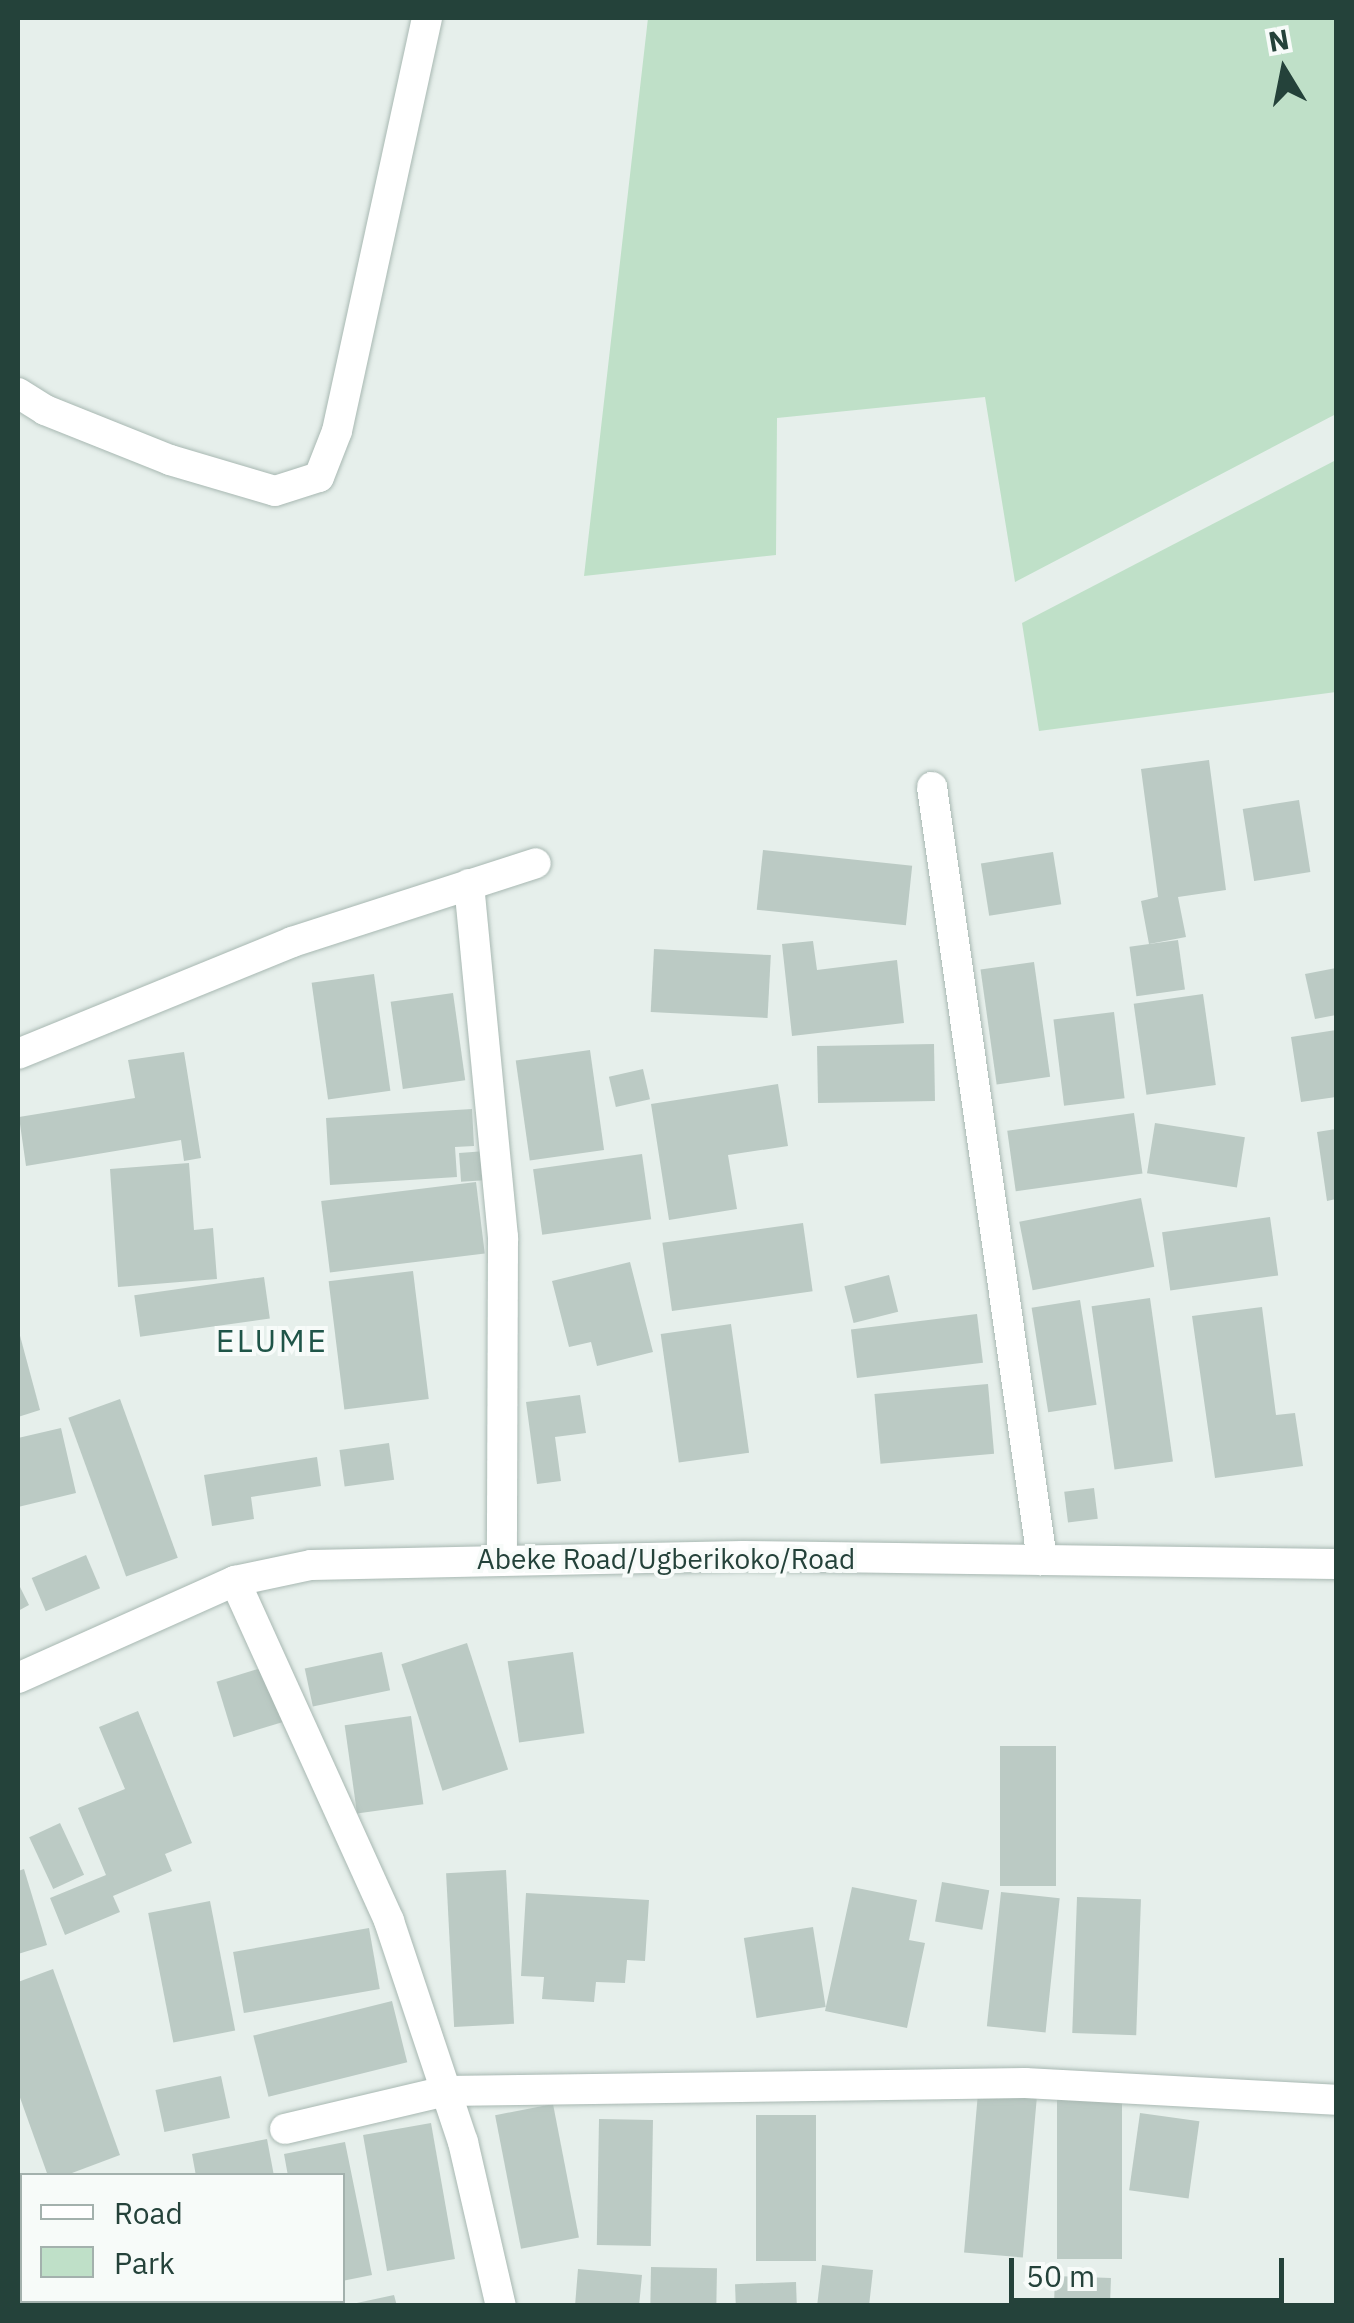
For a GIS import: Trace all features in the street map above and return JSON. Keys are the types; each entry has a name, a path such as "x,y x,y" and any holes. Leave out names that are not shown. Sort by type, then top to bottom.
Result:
{"street":[{"path":"18,393 45,410 170,460 275,491 319,477 337,431 427,18"},
{"path":"932,787 1042,1560"},
{"path":"18,1054 292,942 536,863"},
{"path":"469,884 503,1237 502,1560"},
{"name":"Abeke Road/Ugberikoko/Road","path":"18,1678 235,1581 311,1565 502,1560 1336,1564"},
{"path":"235,1581 389,1921 463,2142 502,2306"},
{"path":"285,2129 446,2091 1025,2084 1336,2100"}],"green space":[{"path":"648,18 1336,18 1336,414 1015,582 985,397 777,418 776,555 584,576"},
{"path":"1336,460 1336,692 1039,731 1022,623"}],"building":[{"path":"1209,760 1226,890 1178,897 1186,937 1149,944 1141,901 1158,897 1141,769"},
{"path":"1299,800 1310,872 1254,881 1243,809"},
{"path":"763,850 912,866 906,925 757,910"},
{"path":"1053,852 1061,904 989,916 981,863"},
{"path":"1178,940 1185,990 1136,996 1129,947"},
{"path":"813,941 817,970 897,960 904,1023 792,1036 782,944"},
{"path":"654,949 771,955 768,1018 651,1012"},
{"path":"1034,962 1050,1077 997,1084 981,970"},
{"path":"1336,968 1336,1015 1315,1019 1305,974"},
{"path":"374,974 390,1091 328,1100 312,983"},
{"path":"453,993 465,1080 403,1089 391,1002"},
{"path":"1203,994 1216,1085 1146,1095 1134,1004"},
{"path":"1114,1012 1125,1098 1064,1106 1053,1019"},
{"path":"1336,1030 1336,1097 1301,1102 1291,1037"},
{"path":"934,1044 935,1101 818,1103 817,1046"},
{"path":"590,1050 604,1150 530,1160 516,1060"},
{"path":"184,1052 201,1158 184,1161 181,1140 26,1166 19,1117 135,1098 128,1060"},
{"path":"643,1069 650,1099 616,1107 609,1077"},
{"path":"778,1084 788,1146 728,1155 737,1209 669,1220 651,1104"},
{"path":"472,1109 474,1146 455,1147 457,1177 330,1185 326,1118"},
{"path":"1134,1113 1142,1173 1016,1191 1007,1131"},
{"path":"1155,1123 1245,1137 1237,1188 1147,1173"},
{"path":"1336,1129 1336,1199 1327,1201 1317,1132"},
{"path":"486,1151 488,1180 461,1182 459,1153"},
{"path":"642,1154 651,1219 542,1235 533,1169"},
{"path":"189,1163 194,1230 213,1228 217,1279 118,1287 110,1169"},
{"path":"476,1182 485,1253 330,1272 321,1201"},
{"path":"1141,1198 1154,1267 1033,1290 1019,1222"},
{"path":"1270,1217 1278,1275 1170,1291 1162,1232"},
{"path":"803,1223 813,1291 672,1311 662,1243"},
{"path":"630,1262 653,1352 597,1366 591,1342 569,1347 552,1281"},
{"path":"413,1271 429,1399 344,1409 329,1281"},
{"path":"889,1275 898,1312 854,1323 844,1286"},
{"path":"264,1277 270,1319 140,1337 134,1295"},
{"path":"1150,1298 1173,1461 1115,1470 1092,1306"},
{"path":"1080,1300 1097,1405 1048,1412 1032,1308"},
{"path":"1262,1307 1276,1415 1295,1413 1303,1466 1215,1478 1192,1316"},
{"path":"977,1314 983,1363 857,1378 851,1329"},
{"path":"731,1324 749,1453 679,1463 661,1334"},
{"path":"18,1333 40,1410 18,1417"},
{"path":"988,1384 994,1454 881,1464 874,1394"},
{"path":"580,1395 586,1433 555,1437 561,1481 537,1484 526,1402"},
{"path":"120,1399 178,1558 126,1577 68,1418"},
{"path":"61,1428 76,1493 18,1507 18,1438"},
{"path":"389,1443 394,1480 345,1487 339,1450"},
{"path":"317,1457 321,1486 251,1497 254,1519 212,1526 204,1475"},
{"path":"1094,1488 1098,1519 1068,1522 1064,1492"},
{"path":"86,1555 100,1588 46,1611 32,1578"},
{"path":"18,1583 29,1605 18,1611"},
{"path":"467,1643 508,1769 442,1791 401,1664"},
{"path":"382,1652 390,1690 313,1707 305,1668"},
{"path":"573,1652 584,1733 519,1742 508,1661"},
{"path":"271,1665 288,1720 233,1737 216,1682"},
{"path":"138,1711 192,1843 165,1854 172,1871 113,1896 120,1912 65,1935 50,1898 106,1875 78,1808 125,1789 99,1727"},
{"path":"411,1716 423,1804 357,1813 345,1725"},
{"path":"1000,1746 1056,1746 1056,1886 1000,1886"},
{"path":"60,1823 84,1875 53,1889 29,1837"},
{"path":"24,1869 47,1945 18,1954 18,1871"},
{"path":"506,1870 514,2024 454,2027 446,1873"},
{"path":"942,1882 989,1890 982,1930 935,1921"},
{"path":"852,1887 917,1900 909,1940 925,1943 907,2028 825,2011"},
{"path":"1001,1892 1060,1898 1046,2032 987,2026"},
{"path":"526,1893 649,1900 645,1961 627,1960 625,1983 596,1982 594,2002 542,1999 544,1977 521,1976"},
{"path":"1077,1897 1141,1899 1136,2035 1072,2033"},
{"path":"210,1901 235,2031 173,2043 148,1913"},
{"path":"813,1927 826,2007 757,2018 744,1938"},
{"path":"369,1928 380,1989 244,2013 233,1952"},
{"path":"53,1969 120,2155 72,2173 47,2173 18,2092 18,1982"},
{"path":"392,2001 407,2062 268,2097 253,2036"},
{"path":"221,2076 230,2118 164,2132 155,2090"},
{"path":"978,2093 1037,2098 1023,2258 964,2252"},
{"path":"1057,2094 1122,2094 1122,2259 1057,2259"},
{"path":"553,2104 579,2238 521,2249 495,2115"},
{"path":"1140,2113 1199,2121 1189,2199 1129,2190"},
{"path":"756,2115 816,2115 816,2261 756,2261"},
{"path":"599,2119 653,2120 651,2246 597,2245"},
{"path":"431,2123 455,2259 387,2271 363,2135"},
{"path":"267,2139 273,2173 195,2173 192,2154"},
{"path":"345,2142 372,2275 345,2280 345,2173 287,2173 284,2154"},
{"path":"20,2201 20,2267 18,2267"},
{"path":"822,2265 873,2270 869,2306 817,2306"},
{"path":"651,2267 717,2268 716,2306 650,2306"},
{"path":"578,2269 642,2275 639,2306 575,2306"},
{"path":"1055,2276 1111,2278 1110,2306 1054,2306"},
{"path":"796,2282 797,2306 736,2306 735,2284"},
{"path":"394,2295 397,2306 352,2304"}],"district":[{"name":"ELUME","path":"272,1340"}]}
